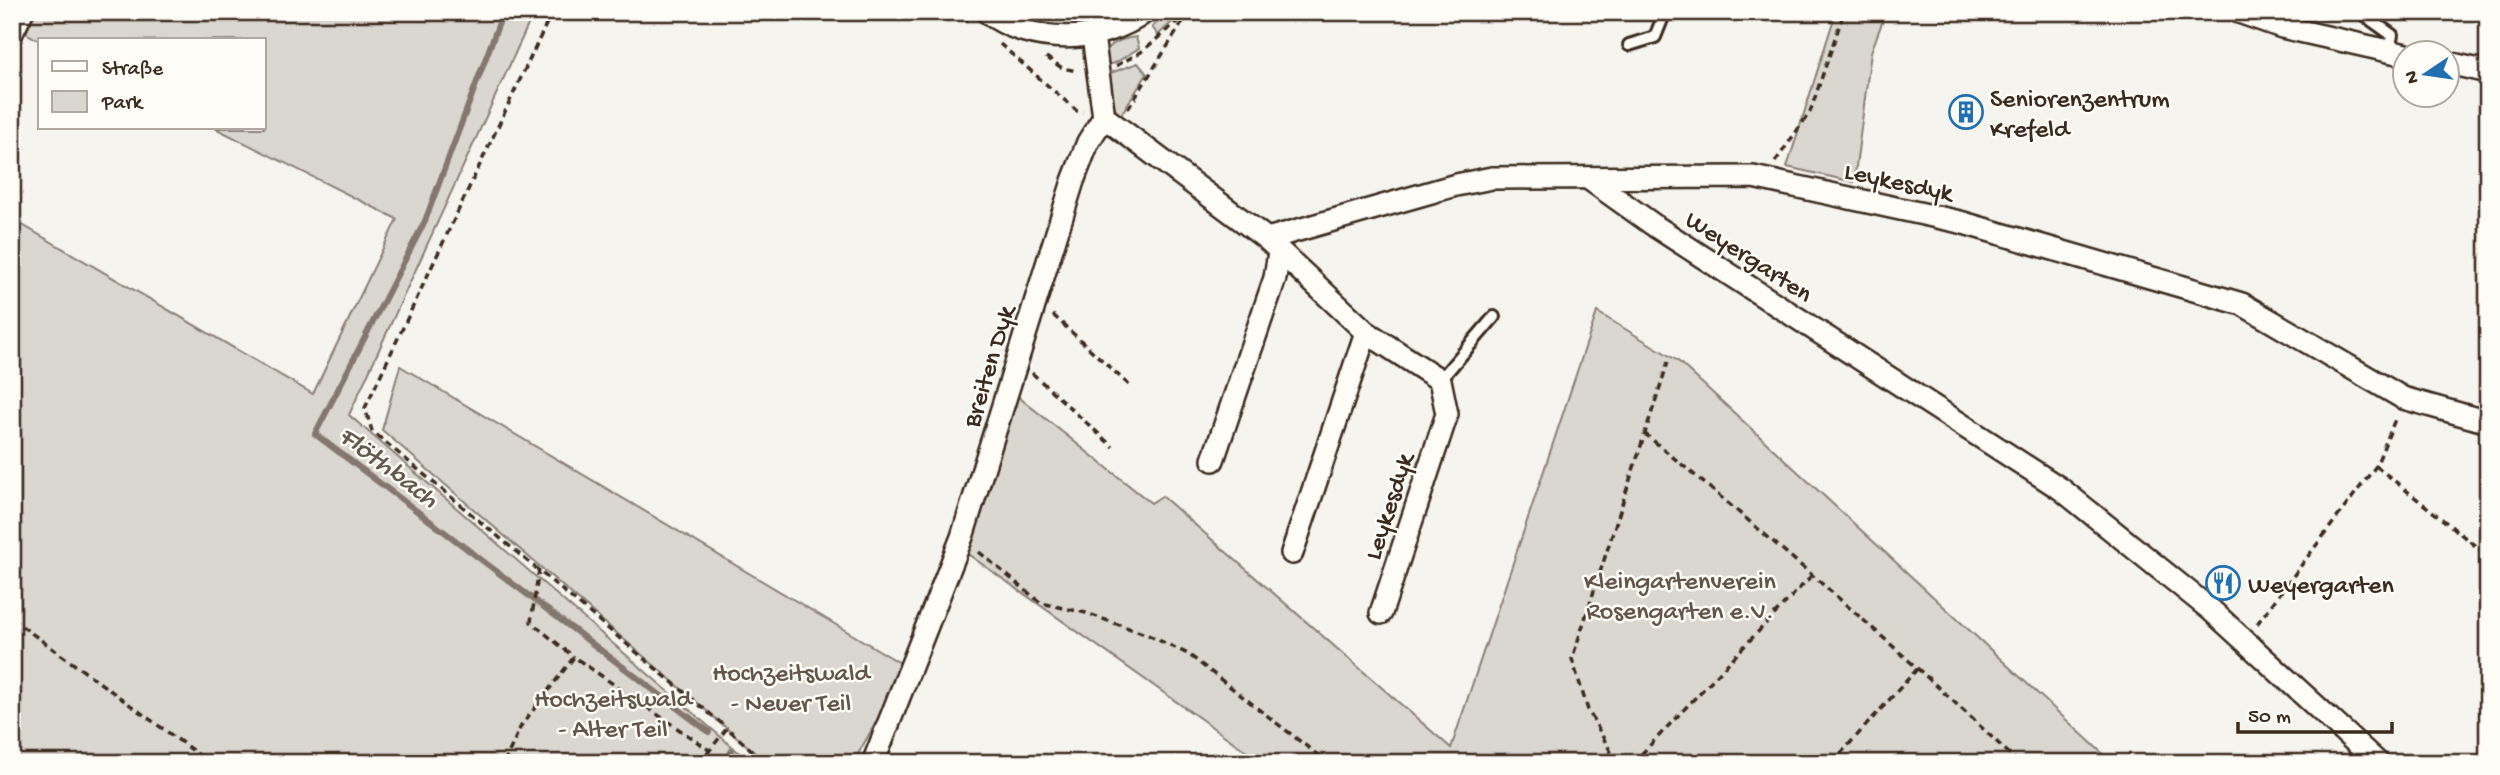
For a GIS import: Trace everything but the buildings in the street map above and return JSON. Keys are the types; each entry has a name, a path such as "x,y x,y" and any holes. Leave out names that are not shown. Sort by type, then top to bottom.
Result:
{"street":[{"path":"12,33 22,12"},
{"path":"982,20 1050,36 1093,36 1136,19 1145,12"},
{"path":"2239,12 2283,19 2392,52"},
{"path":"1093,36 1111,122 1273,246 1366,332 1440,380"},
{"path":"2462,66 2488,72"},
{"name":"Breiten Dyk","path":"873,763 961,537 1019,361 1073,181 1088,142 1111,122"},
{"name":"Leykesdyk","path":"1273,246 1456,185 1493,178 1763,179 1960,222 2242,304 2403,398 2488,422"},
{"name":"Weyergarten","path":"1589,179 1655,226 2061,489 2245,640 2378,763"},
{"path":"1213,460 1275,278 1273,246"},
{"path":"1292,553 1366,332"},
{"name":"Leykesdyk","path":"1381,613 1447,414 1440,380"}],"lane":[{"path":"1629,45 1655,37 1665,12"},
{"path":"2360,12 2393,38"},
{"path":"1440,380 1494,317"}],"path":[{"path":"552,12 365,408 372,431 766,763"},
{"path":"956,12 982,20"},
{"path":"1763,179 1810,112 1844,12"},
{"path":"998,43 1077,111 1111,122 1185,19"},
{"path":"1037,301 1129,385"},
{"path":"1019,361 1114,447"},
{"path":"1617,763 1588,710 1572,659 1668,362"},
{"path":"2245,640 2376,466 2403,398"},
{"path":"1644,433 1814,573 1919,667 2019,763"},
{"path":"2376,466 2488,556"},
{"path":"961,537 1041,603 1099,618 1148,635 1188,654 1328,763"},
{"path":"539,569 531,622 574,657 709,750"},
{"path":"1633,763 1814,573"},
{"path":"12,619 210,763"},
{"path":"504,763 521,726 574,657"},
{"path":"1832,763 1919,667"},
{"path":"700,763 727,728"}],"green space":[{"name":"Hochzeitswald - Alter Teil","path":"36,12 534,12 349,415 751,763 12,763 12,219 313,394 397,219 219,130 266,130 266,38 38,40 26,33"},
{"path":"1170,12 1183,12 1158,35 1152,27"},
{"path":"1836,12 1886,12 1871,52 1854,182 1787,167"},
{"path":"1136,37 1139,48 1115,63 1100,67 1105,53 1112,45"},
{"path":"1138,63 1147,74 1120,116 1109,107 1105,75"},
{"name":"Kleingartenverein Rosengarten e.V.","path":"1597,312 1678,361 2113,763 1263,763 965,552 1016,395 1151,503 1162,496 1451,748"},
{"name":"Hochzeitswald - Neuer Teil","path":"400,366 907,667 853,763 767,763 382,430"}],"waterway":[{"name":"Flöthbach","path":"503,12 425,221 315,434 709,732"},
{"name":"Flöthbach","path":"726,763 732,750"}],"place":[{"name":"Seniorenzentrum Krefeld","path":"1966,112"},
{"name":"Weyergarten","path":"2223,583"}]}
